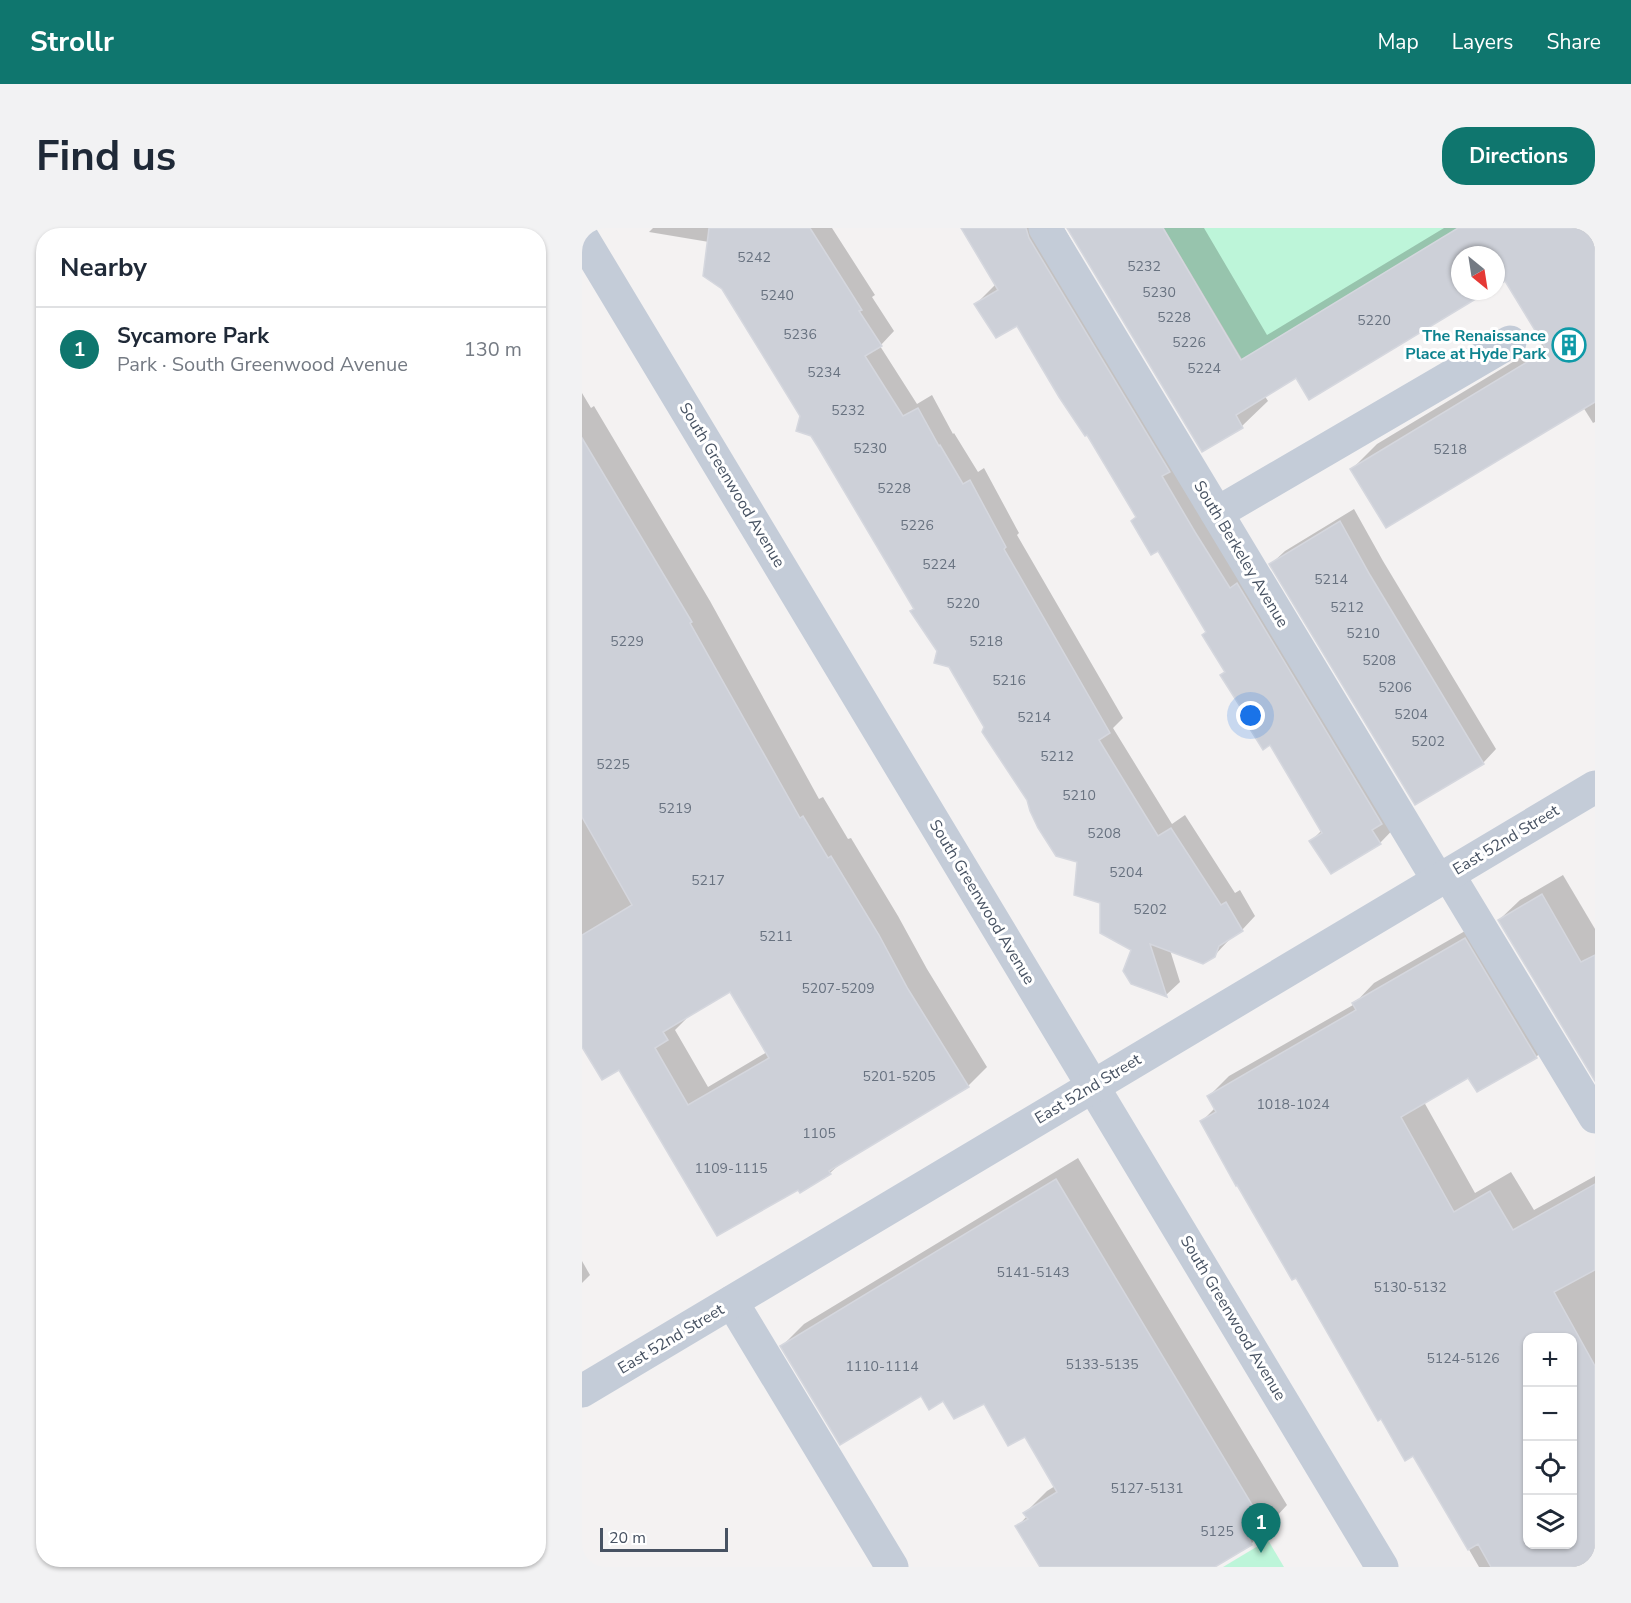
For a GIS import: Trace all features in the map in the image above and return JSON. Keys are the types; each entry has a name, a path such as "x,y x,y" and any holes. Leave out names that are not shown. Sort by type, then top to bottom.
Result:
{"street":[{"name":"South Berkeley Avenue","path":"1045,228 1217,513 1595,1117"},
{"name":"South Greenwood Avenue","path":"582,237 1382,1567"},
{"path":"1217,513 1510,342"},
{"name":"East 52nd Street","path":"582,1391 1595,786"},
{"path":"732,1302 892,1567"}],"green space":[{"path":"1164,228 1473,228 1261,391"},
{"path":"1268,1540 1284,1567 1223,1567"}],"building":[{"path":"709,228 810,228 882,346 865,356 903,416 918,408 963,484 970,480 1006,547 1004,549 1110,733 1099,740 1158,836 1171,828 1221,905 1226,902 1243,931 1219,946 1215,957 1203,964 1150,944 1167,997 1131,984 1123,971 1131,950 1100,933 1100,903 1074,895 1077,862 1056,856 1038,828 1027,800 982,732 984,727 949,667 934,663 937,651 910,611 914,609 818,447 811,436 796,431 800,416 722,289 703,276"},
{"path":"961,228 1026,228 1029,238 1170,472 1162,476 1195,532 1230,588 1237,583 1382,824 1372,830 1381,844 1331,874 1309,841 1322,833 1270,745 1263,750 1240,713 1243,711 1220,675 1225,672 1202,635 1206,632 1158,551 1151,555 1131,521 1136,517 1087,435 1085,436 1059,397 1017,326 996,338 974,304 998,290"},
{"path":"1067,228 1163,228 1241,360 1458,228 1595,228 1595,402 1386,528 1350,469 1547,350 1505,281 1505,246 1451,246 1451,300 1474,300 1309,400 1296,378 1236,415 1243,428 1202,452"},
{"path":"582,438 692,622 690,623 800,818 803,816 828,858 831,856 879,935 908,989 969,1087 829,1171 831,1174 800,1193 798,1190 717,1236 619,1070 602,1080 582,1047 582,935 632,905 582,817","holes":["730,992 769,1058 688,1105 655,1048 668,1040 663,1032"]},
{"path":"1340,521 1484,764 1415,805 1269,564"},
{"path":"1542,894 1581,962 1595,955 1595,1081 1498,920"},
{"path":"1465,938 1537,1058 1477,1092 1468,1078 1401,1117 1454,1212 1490,1191 1513,1230 1595,1184 1595,1270 1554,1292 1577,1333 1523,1333 1523,1549 1577,1549 1577,1334 1595,1366 1595,1567 1491,1567 1478,1544 1468,1550 1413,1456 1405,1461 1381,1419 1378,1421 1296,1278 1292,1280 1200,1121 1216,1112 1207,1096 1356,1010 1352,1003"},
{"path":"1056,1179 1266,1528 1249,1538 1252,1545 1215,1567 1040,1567 1015,1526 1028,1519 1023,1513 1057,1492 1025,1437 1008,1446 984,1404 954,1419 943,1401 929,1410 921,1396 840,1445 780,1346"}],"place":[{"name":"The Renaissance Place at Hyde Park","path":"1569,345"},
{"name":"Sycamore Park","path":"1261,1553"}]}
